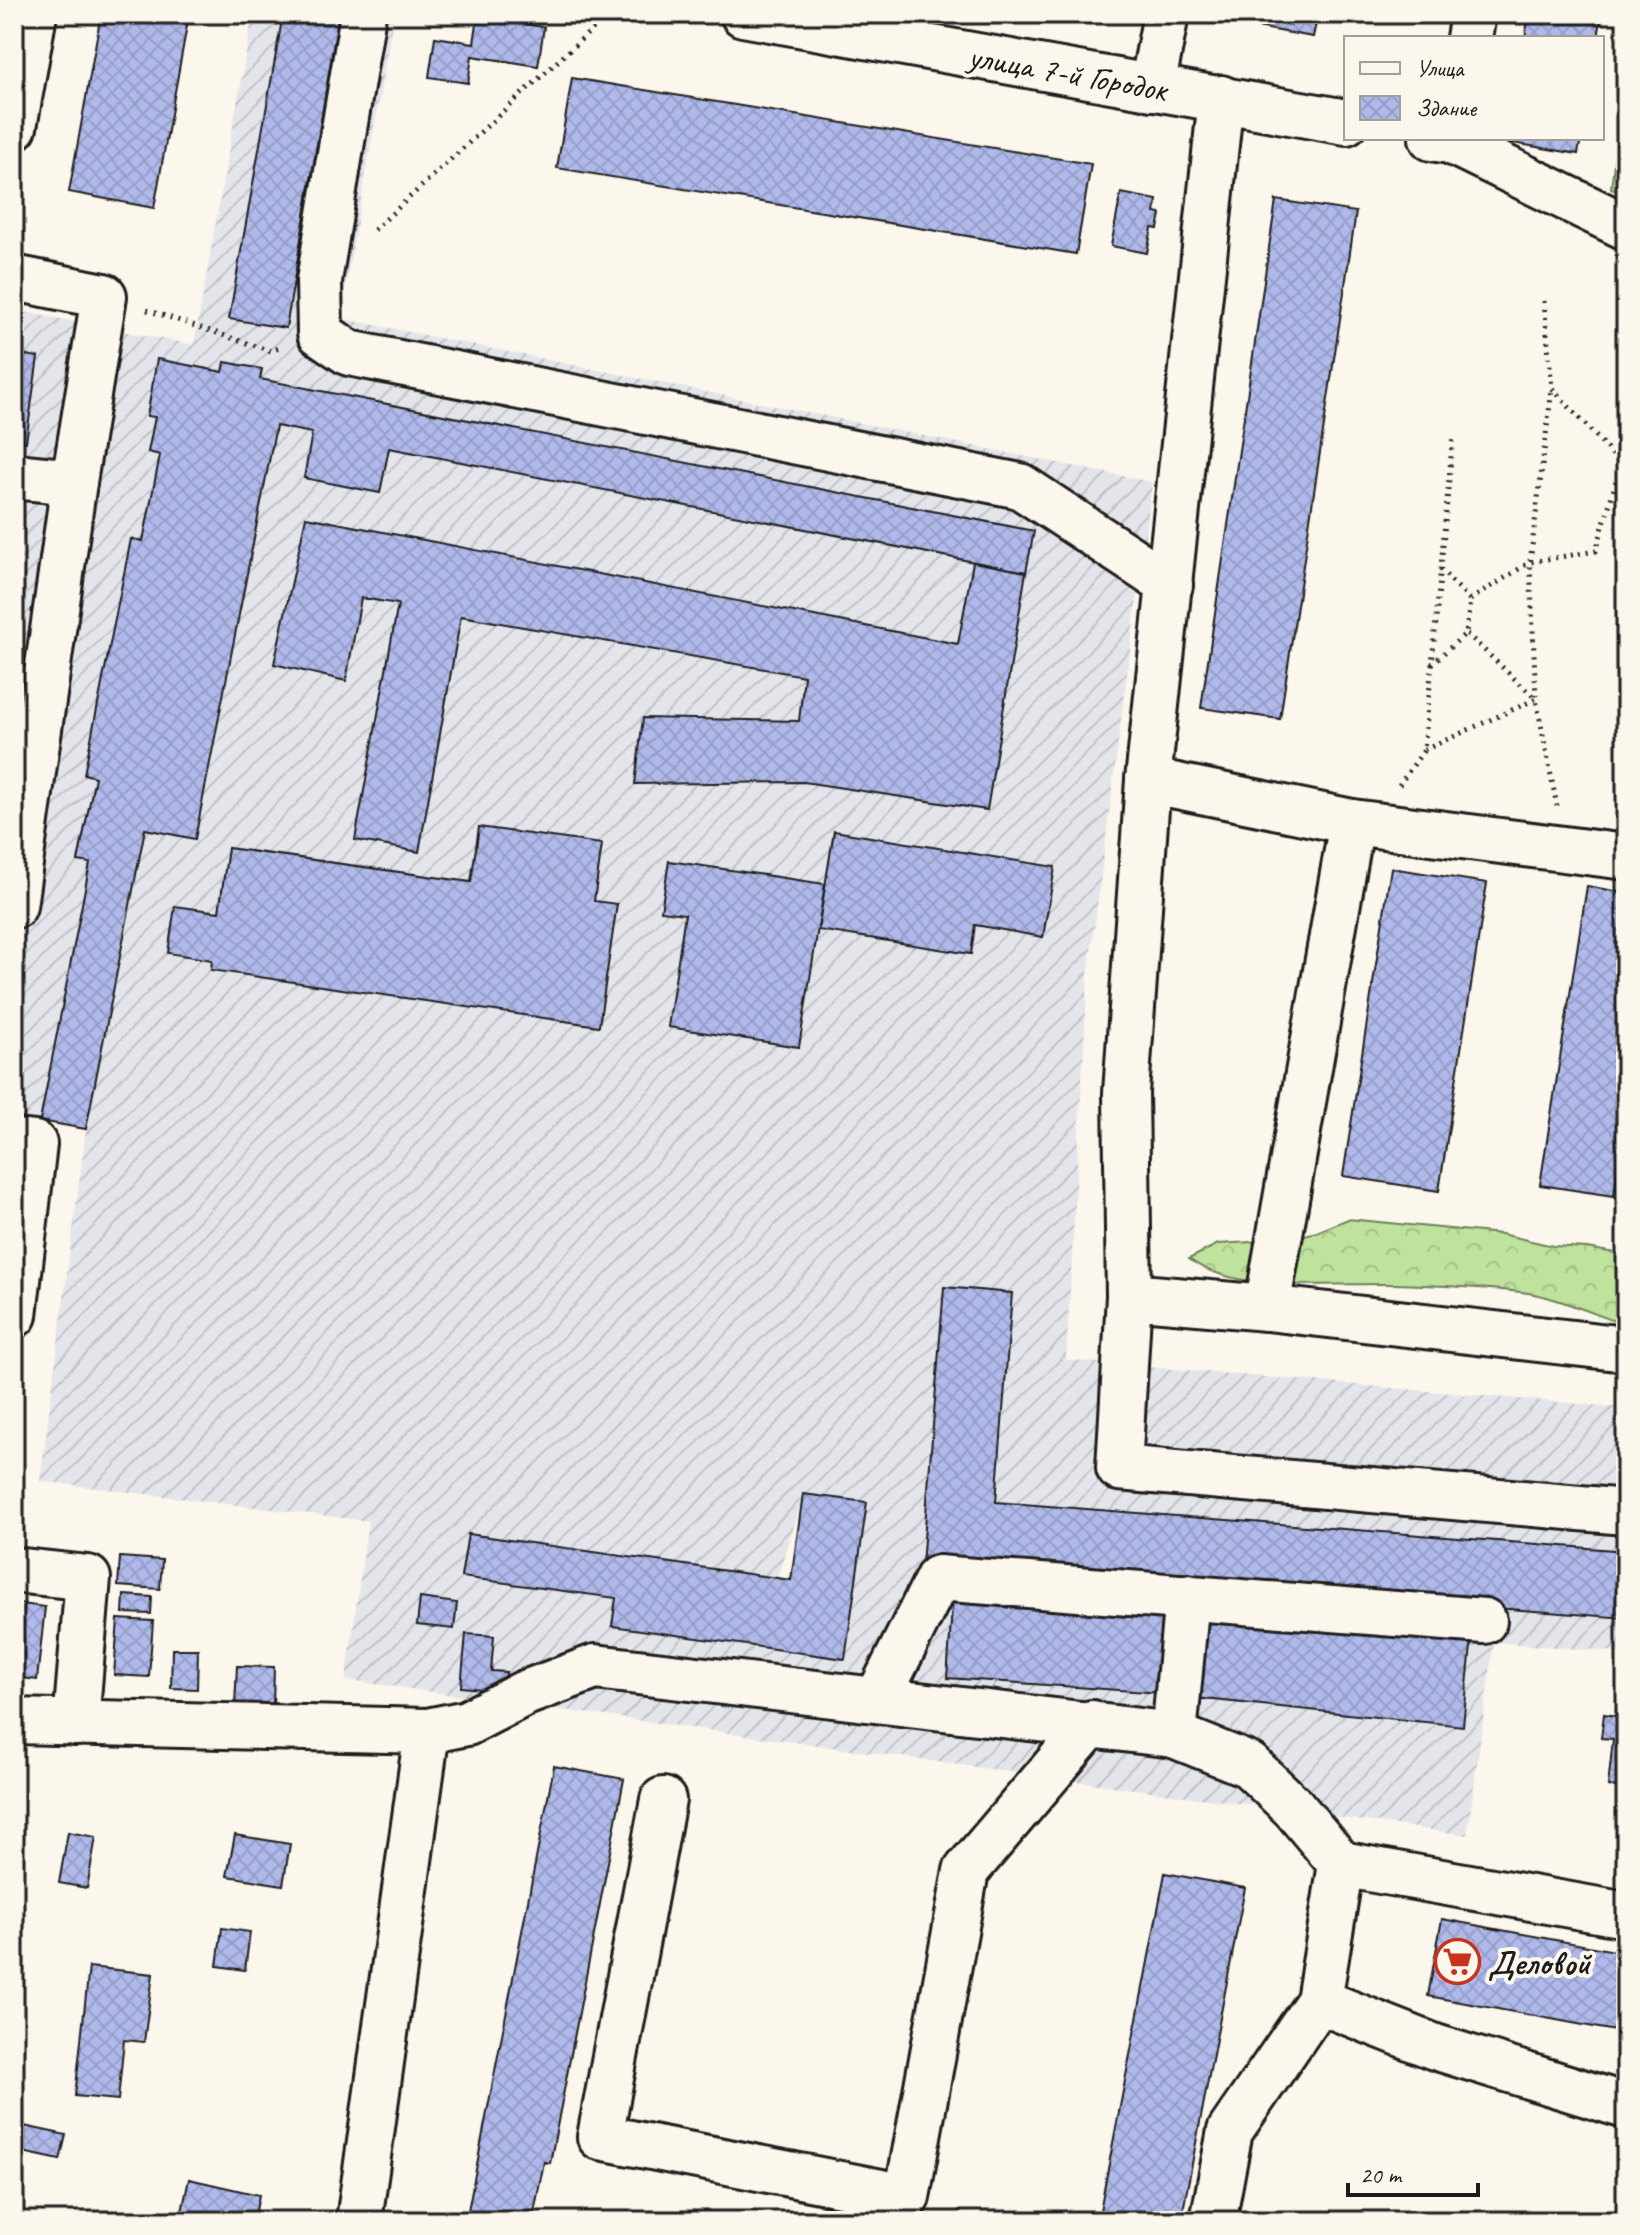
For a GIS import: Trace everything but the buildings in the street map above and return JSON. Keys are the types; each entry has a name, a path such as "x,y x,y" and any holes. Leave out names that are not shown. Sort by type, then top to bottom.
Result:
{"street":[{"path":"14,127 34,14"},
{"path":"363,14 319,281 320,333 349,353 1020,486 1170,585"},
{"name":"улица 7-й Городок","path":"743,14 1344,122"},
{"path":"1152,88 1166,14"},
{"path":"1469,36 1473,14"},
{"path":"1221,98 1148,780 1126,1093 1129,1296 1119,1468 1626,1512"},
{"path":"1446,140 1626,227"},
{"path":"14,278 104,296 74,482 14,906"},
{"path":"14,476 74,482"},
{"path":"1148,780 1361,824 1626,857"},
{"path":"1267,1308 1361,824"},
{"path":"14,1142 34,1144 14,1315"},
{"path":"1129,1296 1267,1308 1626,1349"},
{"path":"14,1570 88,1578 76,1723"},
{"path":"878,1698 938,1578 1484,1621"},
{"path":"1174,1735 1187,1597"},
{"path":"14,1721 427,1731 467,1723 525,1693 595,1667 1092,1723 1174,1735 1249,1765 1294,1808 1341,1864 1626,1915"},
{"path":"663,1800 600,2137 907,2197 966,1871 1092,1723"},
{"path":"359,2221 427,1731"},
{"path":"1213,2221 1230,2131 1319,2001 1341,1864"},
{"path":"1319,2001 1435,2047 1626,2106"}],"path":[{"path":"319,281 609,14"},
{"path":"104,296 271,351 320,333"},
{"path":"1544,301 1552,388 1530,562 1536,699 1566,850"},
{"path":"1552,388 1621,464"},
{"path":"1424,750 1453,436"},
{"path":"1470,600 1530,562 1596,551 1626,456"},
{"path":"1440,569 1470,600"},
{"path":"1432,664 1466,633 1470,600"},
{"path":"1466,633 1536,699"},
{"path":"1361,824 1424,750 1536,699"}],"shaded area":[{"path":"253,14 394,14 340,318 1152,482 1088,975 1066,1360 1626,1408 1626,1653 1494,1642 1467,1835 346,1680 368,1521 40,1481 86,1130 14,1116 14,310 194,345","holes":["802,1500 791,1579 777,1577"]}],"green space":[{"path":"1626,14 1626,196 1611,188 1623,93"},
{"path":"1348,1219 1501,1234 1553,1246 1626,1255 1626,1325 1561,1301 1521,1292 1425,1285 1258,1282 1208,1270 1189,1259 1218,1244 1285,1240 1317,1232"}],"place":[{"name":"Деловой","path":"1457,1962"}]}
